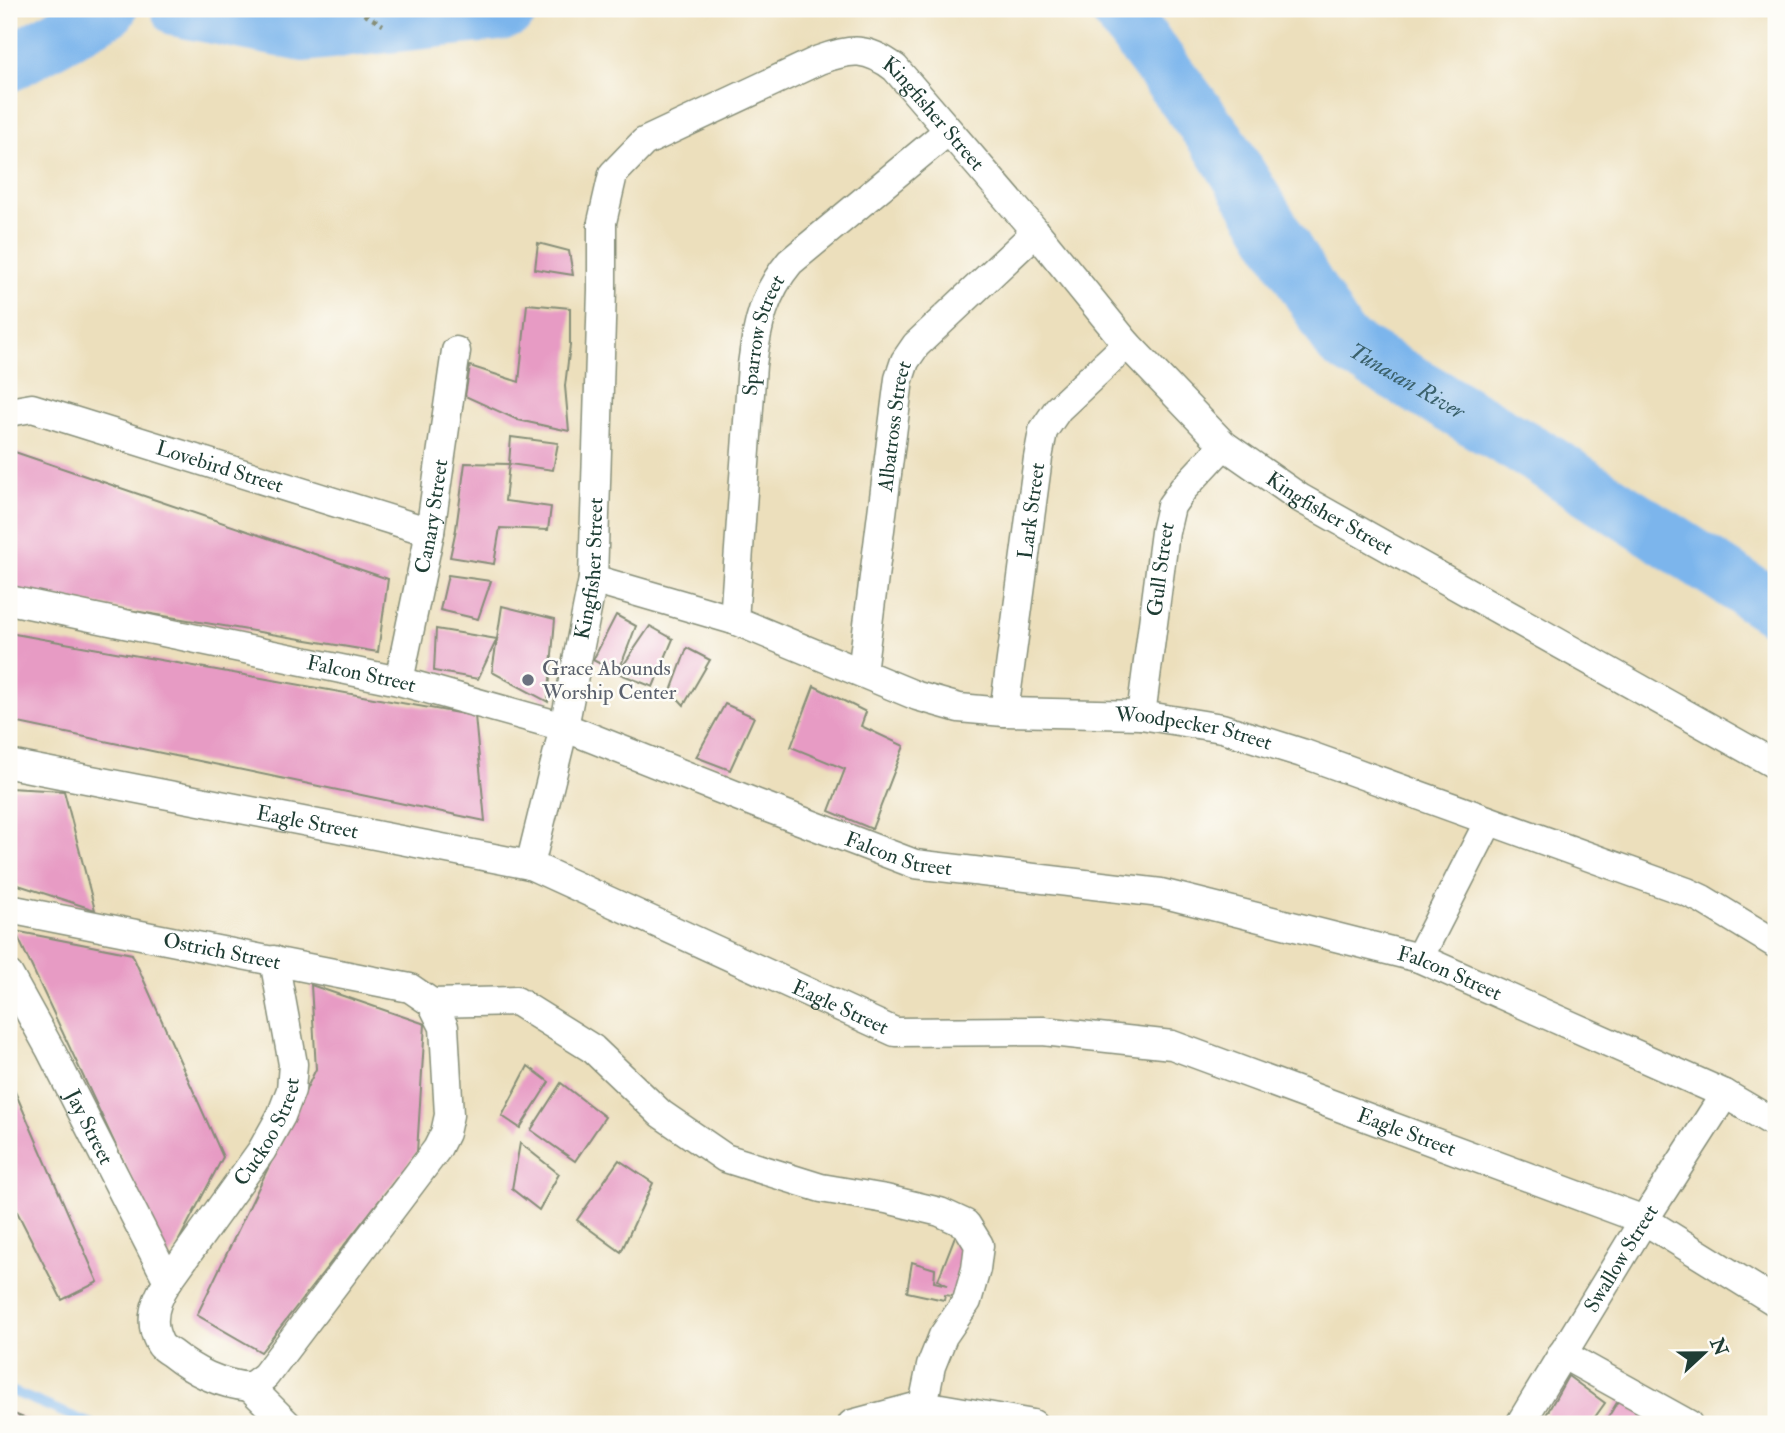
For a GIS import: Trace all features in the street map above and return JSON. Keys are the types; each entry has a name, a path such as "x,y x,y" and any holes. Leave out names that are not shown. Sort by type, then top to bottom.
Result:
{"street":[{"name":"Kingfisher Street","path":"530,865 564,727 593,579 602,222 613,174 645,142 819,60 840,52 861,50 880,57 895,68 1036,232 1127,344 1224,445 1300,498 1776,765"},
{"name":"Sparrow Street","path":"734,620 752,365 756,332 774,281 790,262 948,131"},
{"name":"Albatross Street","path":"862,672 899,379 905,361 916,345 1036,232"},
{"name":"Lark Street","path":"1004,712 1043,431 1058,410 1127,344"},
{"name":"Canary Street","path":"399,681 430,532 456,351"},
{"name":"Lovebird Street","path":"9,412 32,408 430,532"},
{"name":"Gull Street","path":"1141,715 1165,532 1171,506 1224,445"},
{"name":"Woodpecker Street","path":"593,579 734,620 917,696 959,708 1004,712 1141,715 1222,728 1302,753 1686,892 1776,944"},
{"name":"Falcon Street","path":"9,600 399,681 564,727 915,863 1161,893 1419,958 1725,1094 1776,1124"},
{"name":"Eagle Street","path":"9,764 530,865 895,1032 1043,1031 1172,1045 1644,1220 1776,1303"},
{"path":"1419,958 1489,821"},
{"name":"Ostrich Street","path":"9,909 410,988 432,1003"},
{"name":"Cuckoo Street","path":"250,1387 234,1385 193,1370 160,1345 154,1328 154,1310 158,1295 262,1150 281,1116 291,1090 293,1064 274,960"},
{"name":"Jay Street","path":"9,975 50,1049 168,1281"},
{"path":"287,1424 250,1387 265,1376 437,1149 445,1133 449,1115 444,1027 432,1003 516,1001 593,1049 661,1114 725,1158 821,1188 940,1212 966,1224 979,1245 976,1269 967,1301 943,1336 931,1366 923,1405"},
{"name":"Swallow Street","path":"1520,1424 1644,1220 1725,1094"},
{"path":"1562,1354 1688,1424"},
{"path":"852,1424 923,1405 1033,1424"}],"path":[{"path":"355,9 383,26"}],"building":[{"path":"538,243 569,251 573,275 535,269"},
{"path":"527,304 570,308 570,345 565,386 569,431 518,420 465,396 470,366 519,382"},
{"path":"511,437 558,443 553,470 509,464"},
{"path":"9,450 388,579 378,652 9,590"},
{"path":"465,463 509,464 505,501 551,507 548,530 500,528 494,564 450,557"},
{"path":"448,575 491,581 478,619 440,610"},
{"path":"502,606 555,619 548,702 492,672"},
{"path":"616,615 636,626 618,673 593,660"},
{"path":"650,626 673,639 653,687 618,673"},
{"path":"436,629 497,639 478,679 434,671"},
{"path":"9,633 475,716 485,821 9,721"},
{"path":"687,648 710,660 684,705 671,691"},
{"path":"814,686 866,712 861,726 904,746 872,829 829,811 845,769 791,747"},
{"path":"725,704 754,717 730,770 696,757"},
{"path":"9,788 64,791 95,910 9,882"},
{"path":"15,931 132,954 223,1157 169,1259"},
{"path":"311,985 425,1024 417,1152 261,1352 197,1315 316,1069"},
{"path":"528,1066 549,1082 520,1128 502,1116"},
{"path":"9,1078 98,1282 62,1300 9,1196"},
{"path":"561,1083 605,1117 575,1161 531,1130"},
{"path":"520,1143 559,1174 539,1210 512,1189"},
{"path":"619,1160 653,1183 621,1252 577,1220"},
{"path":"957,1231 977,1244 961,1297 945,1295 944,1300 907,1292 912,1262 935,1269 934,1282 947,1285 938,1280"},
{"path":"1568,1376 1605,1403 1590,1424 1541,1424"},
{"path":"1624,1391 1678,1424 1604,1424"},
{"path":"9,1412 39,1424 9,1424"}],"waterway":[{"name":"Tunasan River","path":"9,64 109,9"},
{"name":"Tunasan River","path":"179,9 304,34 500,13 510,9"},
{"name":"Tunasan River","path":"496,9 500,13"},
{"name":"Tunasan River","path":"1118,9 1220,144 1341,342 1541,458 1776,609"},
{"path":"9,1390 91,1424"}],"place":[{"name":"Grace Abounds Worship Center","path":"528,680"}]}
